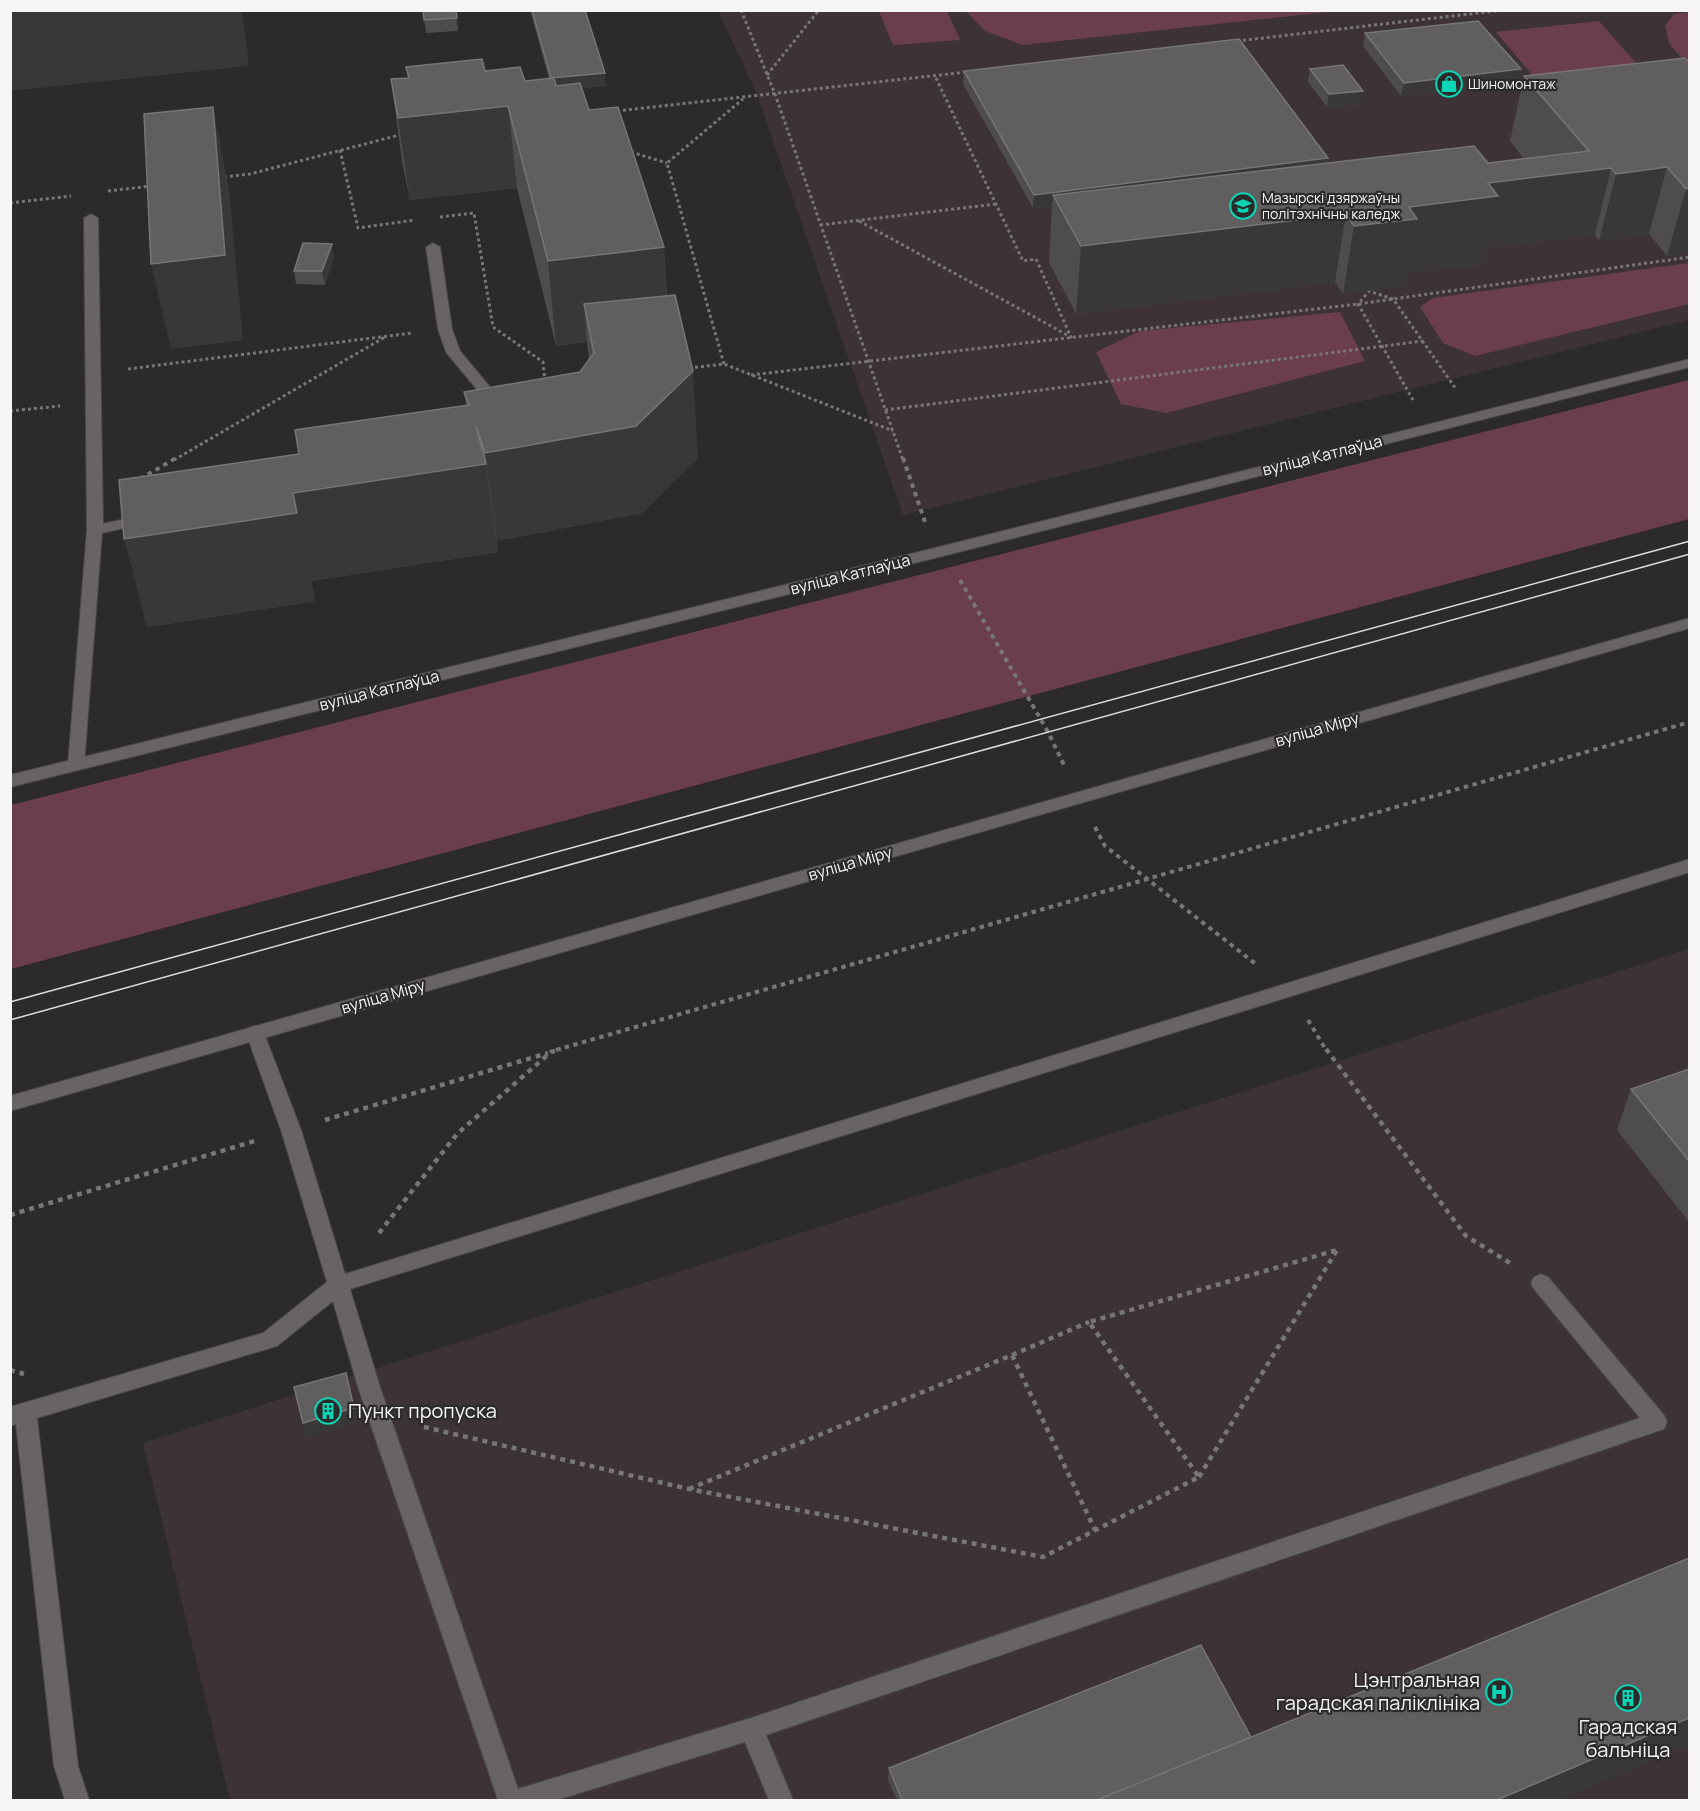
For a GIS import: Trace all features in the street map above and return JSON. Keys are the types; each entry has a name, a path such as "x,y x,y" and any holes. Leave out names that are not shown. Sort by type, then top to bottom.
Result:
{"street":[{"path":"76,765 95,530 91,218"},
{"path":"433,247 445,329 453,352 502,411 500,418"},
{"name":"вуліца Катлаўца","path":"10,781 943,551 1689,363"},
{"path":"95,530 163,515"},
{"name":"вуліца Міру","path":"10,1104 1689,622"},
{"path":"77,1800 66,1766 18,1415 270,1340 339,1284 1689,865"},
{"path":"255,1033 291,1130 379,1416 510,1800"},
{"path":"520,1800 751,1729 1656,1422 1542,1283"},
{"path":"751,1729 781,1800"}],"path":[{"path":"741,10 775,94 924,521 1048,732 1105,846 1289,989 1334,1062 1466,1236 1542,1283"},
{"path":"767,75 819,10"},
{"path":"1232,42 1504,10"},
{"path":"608,112 971,72"},
{"path":"935,76 1023,261 1036,259 1071,338"},
{"path":"667,163 745,98"},
{"path":"216,178 250,174 413,133"},
{"path":"624,150 667,163"},
{"path":"667,163 724,364"},
{"path":"102,192 159,185"},
{"path":"10,203 79,195"},
{"path":"820,225 996,204"},
{"path":"859,221 1071,338"},
{"path":"751,375 1358,304 1689,257"},
{"path":"1358,304 1369,291 1393,299 1456,389"},
{"path":"1358,304 1413,400"},
{"path":"92,374 389,335 493,327"},
{"path":"94,505 389,335"},
{"path":"885,410 1423,341"},
{"path":"679,369 724,364 892,431"},
{"path":"545,385 556,384"},
{"path":"10,411 93,402"},
{"path":"339,1284 457,1134 551,1052 1689,722"},
{"path":"379,1416 689,1489 1042,1557 1199,1477 1337,1250 1089,1322 689,1489"},
{"path":"1089,1322 1199,1477"},
{"path":"1012,1355 1095,1530"}],"shaded area":[{"name":"Мазырскі дзяржаўны політэхнічны каледж","path":"718,11 1683,11 1690,18 1689,320 903,515 756,92"},
{"path":"879,11 947,11 960,40 893,45"},
{"path":"966,11 1337,11 1023,45 985,31"},
{"path":"1689,12 1689,66 1670,45 1665,26 1674,14"},
{"path":"1599,21 1652,81 1545,90 1496,32"},
{"path":"1689,263 1689,304 1475,356 1443,343 1420,307 1433,298"},
{"path":"1340,312 1365,361 1166,413 1121,404 1096,352 1140,331"},
{"path":"1689,380 1689,519 11,969 11,805"},
{"path":"1689,949 1689,1800 230,1800 143,1443"}],"building":[{"path":"423,10 456,10 457,18 424,20"},
{"path":"532,10 585,10 605,73 551,78"},
{"path":"1478,21 1521,69 1404,83 1365,33"},
{"path":"1239,39 1328,158 1034,195 964,71"},
{"path":"1685,58 1689,62 1689,188 1686,189 1667,167 1616,174 1611,168 1488,183 1498,196 1409,207 1417,219 1354,226 1346,214 1081,246 1053,195 1474,146 1488,163 1589,151 1524,76"},
{"path":"482,59 485,71 520,67 525,81 554,78 556,86 580,83 589,110 618,107 664,247 548,261 508,106 398,118 391,79 409,78 406,67"},
{"path":"1343,65 1363,91 1329,94 1310,69"},
{"path":"213,107 225,255 151,264 144,114"},
{"path":"303,243 332,244 322,271 294,271"},
{"path":"675,295 693,371 636,426 485,453 476,426 486,464 293,493 297,513 124,539 119,480 299,454 295,430 469,405 464,392 580,372 594,353 584,304"},
{"path":"1689,1069 1689,1161 1631,1089"},
{"path":"346,1373 354,1408 303,1423 294,1387"},
{"path":"1689,1558 1689,1718 1497,1800 1097,1800 1552,1614"},
{"path":"1201,1645 1251,1737 1097,1800 902,1800 889,1768"}],"tram line":[{"path":"10,1002 1690,541"},
{"path":"10,1020 1690,554"}],"place":[{"name":"Шиномонтаж","path":"1449,84"},
{"name":"Мазырскі дзяржаўны політэхнічны каледж","path":"1243,206"},
{"name":"Пункт пропуска","path":"328,1411"},
{"name":"Цэнтральная гарадская паліклініка","path":"1499,1692"},
{"name":"Гарадская бальніца","path":"1628,1698"}]}
